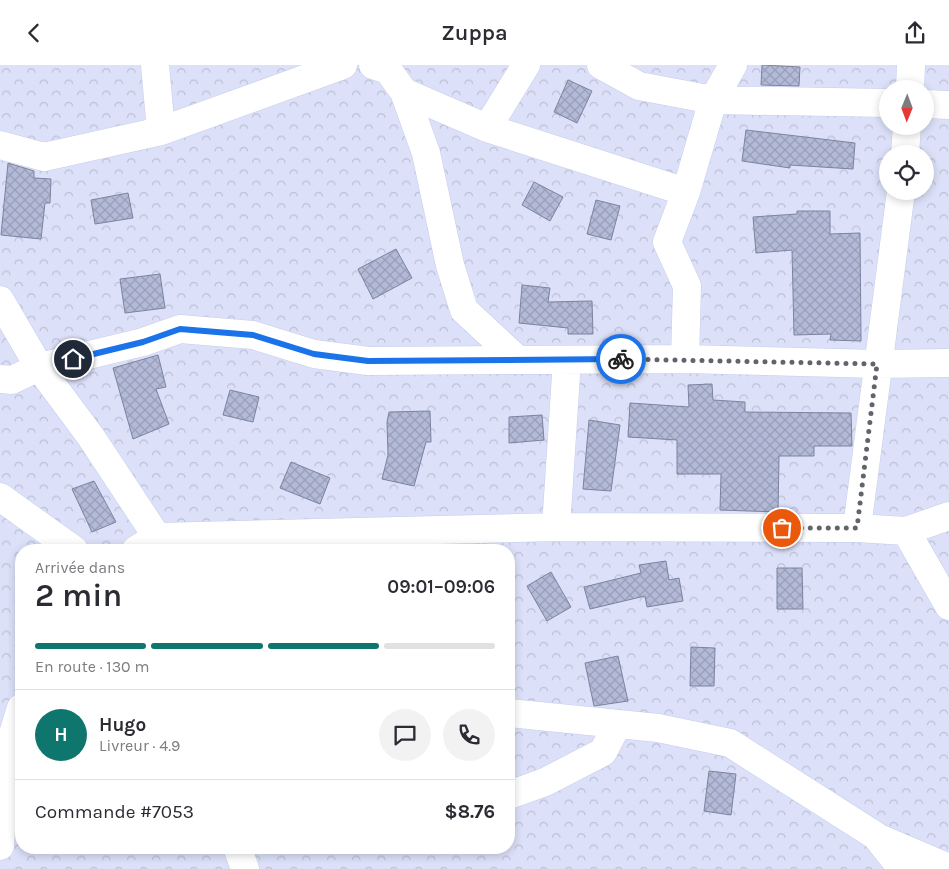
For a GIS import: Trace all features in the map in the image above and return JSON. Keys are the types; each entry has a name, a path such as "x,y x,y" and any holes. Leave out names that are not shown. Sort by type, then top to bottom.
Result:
{"street":[{"path":"155,65 161,131"},
{"path":"0,145 44,157 161,131 343,65"},
{"path":"487,129 526,65"},
{"path":"601,65 639,85 713,100 879,103"},
{"path":"686,359 687,286 667,242 686,192 713,100 733,65"},
{"path":"910,80 911,65"},
{"path":"388,73 487,129 686,192"},
{"path":"388,73 426,153 450,265 464,310 518,360"},
{"path":"934,104 949,105"},
{"path":"857,528 900,200"},
{"path":"0,300 39,367 91,437 147,543 556,527 857,528 906,531 949,517"},
{"path":"0,379 12,380 39,367 143,342 180,329 253,335 314,354 368,361 686,359 877,364 949,363"},
{"path":"556,527 567,360"},
{"path":"0,497 66,544"},
{"path":"906,531 949,606"},
{"path":"515,714 658,728 730,743 876,836 949,868"},
{"path":"515,793 545,782 603,752 617,725"},
{"path":"0,846 9,754 15,731"},
{"path":"876,836 902,869"},
{"path":"240,854 245,869"},
{"path":"0,858 3,869"}],"green space":[{"path":"0,65 949,65 949,869 0,869"}],"building":[{"path":"762,65 800,67 799,86 761,85"},
{"path":"568,80 592,91 577,123 554,112"},
{"path":"746,130 855,143 853,169 790,165 790,168 742,161"},
{"path":"8,163 34,171 34,178 51,179 50,203 45,203 41,239 1,235"},
{"path":"534,182 563,197 550,221 522,205"},
{"path":"128,193 133,218 95,224 91,200"},
{"path":"596,200 620,206 611,240 587,234"},
{"path":"797,211 830,211 830,234 860,233 861,341 830,340 831,334 794,335 792,250 756,253 753,217 797,214"},
{"path":"396,249 412,278 373,299 358,269"},
{"path":"160,274 165,308 125,313 120,279"},
{"path":"522,285 550,288 548,302 592,301 593,334 568,334 568,328 519,323"},
{"path":"158,355 166,387 156,389 169,424 133,439 113,368"},
{"path":"712,384 713,400 745,402 745,412 851,413 852,446 814,446 814,456 779,456 778,512 720,510 721,474 677,474 677,440 628,437 630,403 689,407 688,385"},
{"path":"230,390 259,397 253,422 223,415"},
{"path":"430,411 431,442 426,442 414,486 382,479 388,455 387,422 389,412"},
{"path":"542,415 544,440 509,443 509,417"},
{"path":"589,420 620,425 611,491 583,489"},
{"path":"291,462 330,478 320,504 280,488"},
{"path":"94,481 116,522 92,532 72,489"},
{"path":"666,561 669,580 679,578 683,601 647,607 645,596 590,609 584,587 641,573 639,565"},
{"path":"777,568 802,568 803,609 777,609"},
{"path":"551,572 571,607 547,621 527,586"},
{"path":"691,647 715,648 714,686 690,686"},
{"path":"618,656 628,701 594,706 585,663"},
{"path":"709,771 736,774 731,815 704,811"}],"way so far":[{"path":"621,359 877,364 857,528 782,528"}],"route":[{"path":"73,359 143,342 180,329 213,330 253,335 314,354 368,361 621,359"}]}
